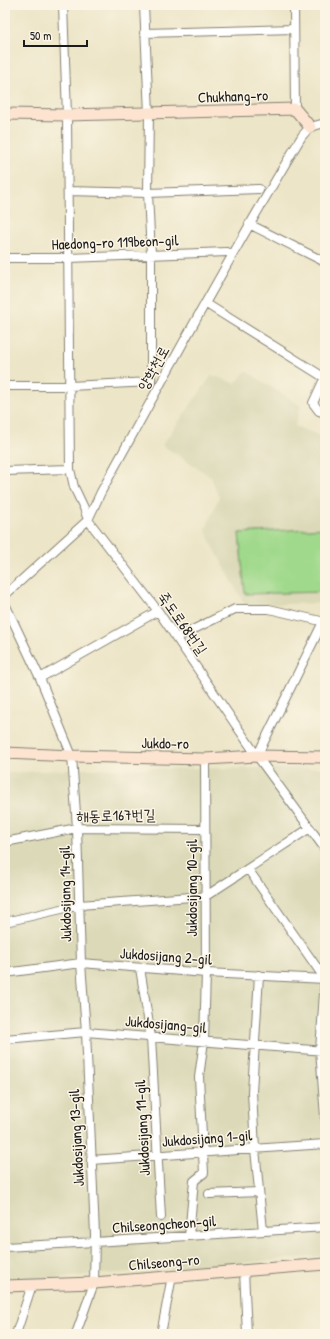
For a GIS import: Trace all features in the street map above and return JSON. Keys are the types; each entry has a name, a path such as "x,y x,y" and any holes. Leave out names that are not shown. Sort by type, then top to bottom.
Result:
{"main road":[{"name":"Chukhang-ro","path":"5,114 67,115 295,109"},
{"path":"295,109 310,127"},
{"name":"Jukdo-ro","path":"5,753 205,759 257,756 325,757"},
{"name":"Chilseong-ro","path":"5,1286 94,1283 325,1264"}],"street":[{"name":"죽도로68번길","path":"63,5 67,115 70,469 74,487 88,520 158,611 257,756 325,849"},
{"path":"5,386 69,386 151,382 151,255 148,192 149,113 144,33 144,5"},
{"path":"294,5 295,109"},
{"path":"144,33 294,30"},
{"path":"310,127 325,123"},
{"name":"양학천로","path":"5,595 88,520 101,492 205,303 302,136 310,127"},
{"path":"68,192 148,192 259,189"},
{"path":"250,224 325,262"},
{"name":"Haedong-ro 119beon-gil","path":"5,258 69,258 227,252"},
{"path":"205,303 325,378 313,403 319,411 325,413"},
{"path":"5,472 70,469"},
{"name":"Jukdosijang 14-gil","path":"5,604 40,678 72,756 77,828 81,963 86,1032"},
{"path":"176,638 235,609 269,610 324,622 257,756"},
{"path":"40,678 158,611"},
{"name":"Jukdosijang 10-gil","path":"188,1236 194,1181 204,1173 199,1077 204,1041 206,973 205,759"},
{"name":"해동로167번길","path":"5,842 77,828 205,829"},
{"path":"5,922 79,905 206,896 310,828"},
{"path":"248,869 325,979 322,1051 325,1117"},
{"name":"Jukdosijang 2-gil","path":"5,973 81,963 206,973 325,979"},
{"name":"Jukdosijang 11-gil","path":"140,968 151,1037 161,1217"},
{"path":"259,975 252,1092 255,1149 263,1231"},
{"name":"Jukdosijang-gil","path":"5,1039 86,1032 322,1051"},
{"name":"Jukdosijang 13-gil","path":"76,1334 94,1283 95,1242 86,1032"},
{"name":"Jukdosijang 1-gil","path":"91,1160 325,1144"},
{"path":"209,1194 259,1192"},
{"name":"Chilseongcheon-gil","path":"5,1247 325,1227"},
{"path":"244,1271 247,1334"},
{"path":"161,1334 172,1276"},
{"path":"16,1334 32,1285"}],"shaded area":[{"path":"246,371 301,406 295,426 325,438 325,603 245,605 208,537 206,529 219,497 211,477 162,445 212,375 235,384"},
{"path":"325,768 325,1256 5,1282 5,773 84,769"}],"green space":[{"path":"325,528 325,592 245,594 239,533"}]}
